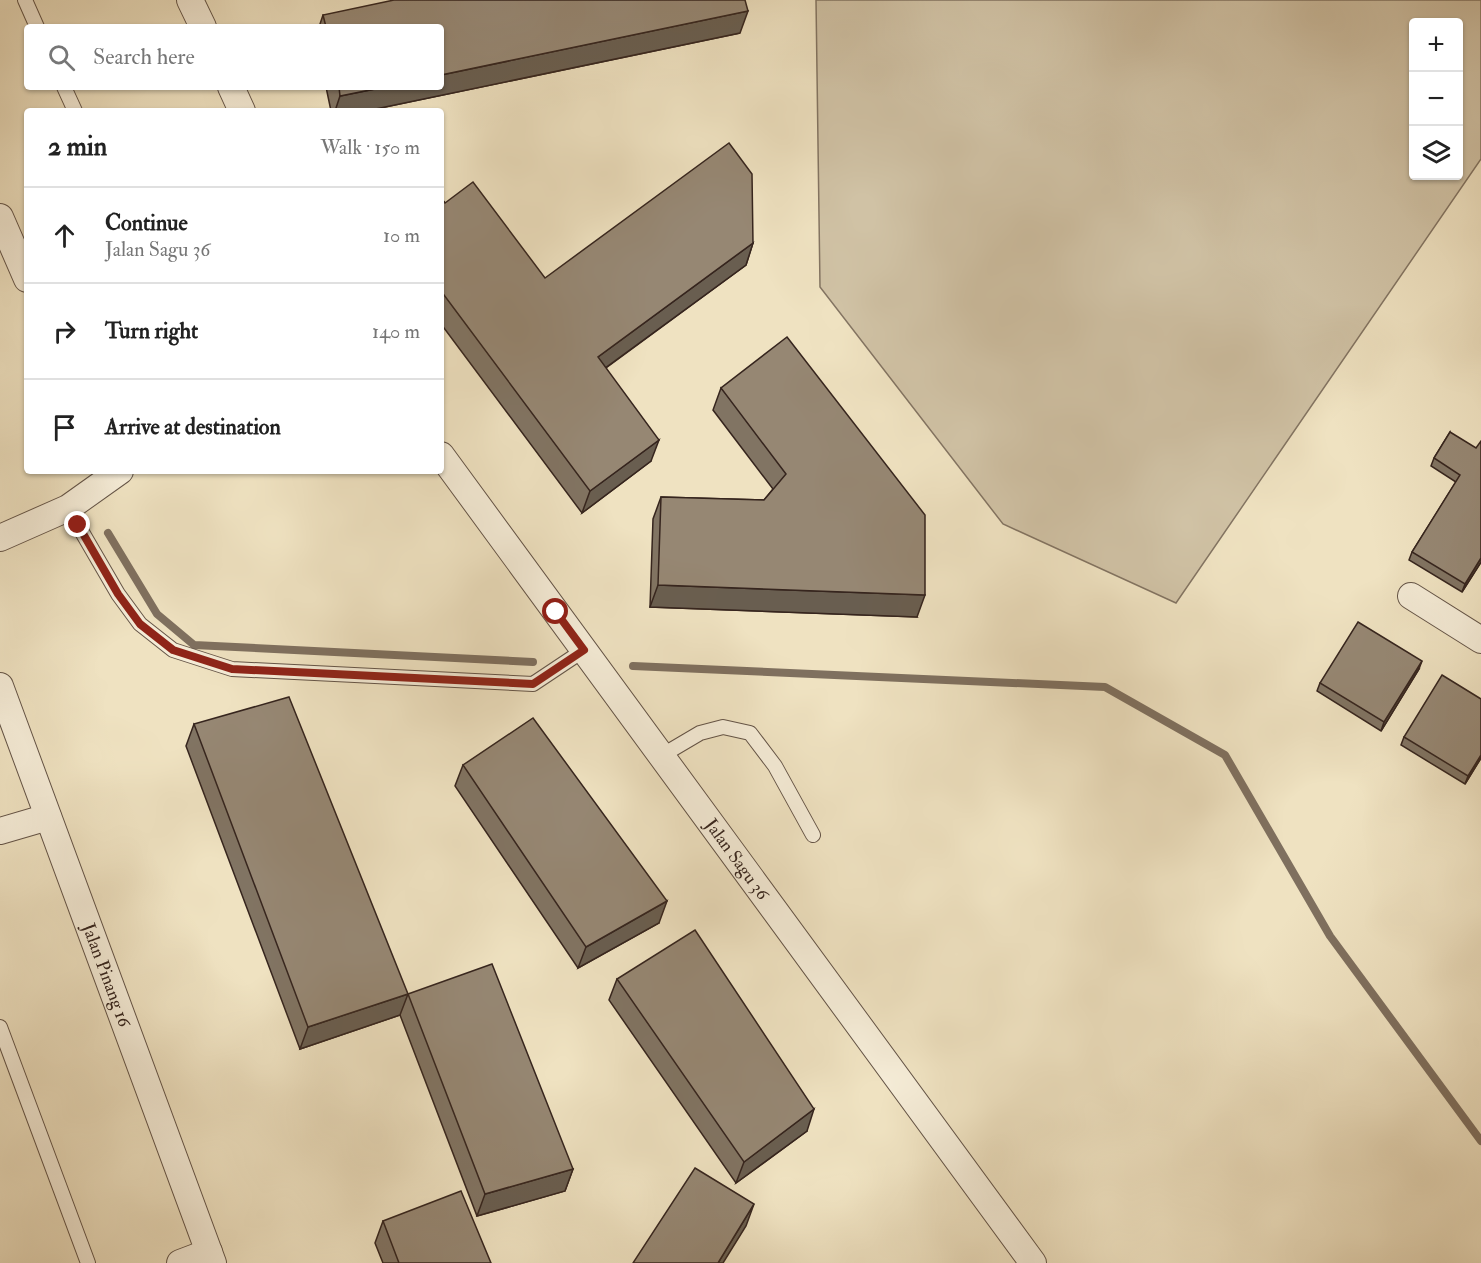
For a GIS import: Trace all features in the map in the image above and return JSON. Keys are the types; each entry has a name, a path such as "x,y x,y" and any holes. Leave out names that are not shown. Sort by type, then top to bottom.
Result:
{"street":[{"path":"190,0 202,24"},
{"path":"232,90 241,108"},
{"path":"0,217 24,272"},
{"name":"Jalan Sagu 36","path":"444,459 1033,1263"},
{"path":"0,538 68,508 114,474"},
{"path":"1412,596 1481,640"},
{"name":"Jalan Pinang 16","path":"1,692 211,1258"},
{"path":"0,831 48,817"},
{"path":"180,1263 211,1258"}],"lane":[{"path":"25,0 37,24"},
{"path":"65,90 74,108"},
{"path":"68,508 118,594 140,624 173,650 232,669 533,684 584,650"},
{"path":"661,756 700,733 723,727 750,733 775,766 813,835"},
{"path":"0,1027 88,1263"}],"shaded area":[{"path":"816,0 1481,0 1481,159 1176,603 1003,524 820,287"}],"building":[{"path":"394,0 745,0 748,11 444,74 444,24 325,24 323,15"},
{"path":"339,90 370,90 340,96"},
{"path":"729,143 752,174 753,243 598,357 659,440 590,491 444,295 444,202 473,182 545,278"},
{"path":"787,337 925,515 925,595 658,585 661,497 764,500 786,474 721,388"},
{"path":"1450,432 1476,448 1481,441 1481,558 1465,584 1412,552 1460,475 1434,458"},
{"path":"1358,622 1422,661 1384,722 1320,683"},
{"path":"1442,675 1481,699 1481,755 1468,776 1404,737"},
{"path":"289,697 408,994 308,1027 194,724"},
{"path":"533,718 667,901 586,947 463,765"},
{"path":"695,930 814,1109 744,1162 617,979"},
{"path":"492,964 573,1169 485,1194 408,994"},
{"path":"695,1168 754,1204 718,1263 633,1263"},
{"path":"461,1191 491,1263 399,1263 383,1221"}],"waterway":[{"path":"108,533 157,614 194,645 533,662"},
{"path":"633,666 1105,687 1225,755 1330,936 1481,1141"}],"route":[{"path":"78,525 118,594 140,624 173,650 232,669 533,684 584,650 556,612"}]}
